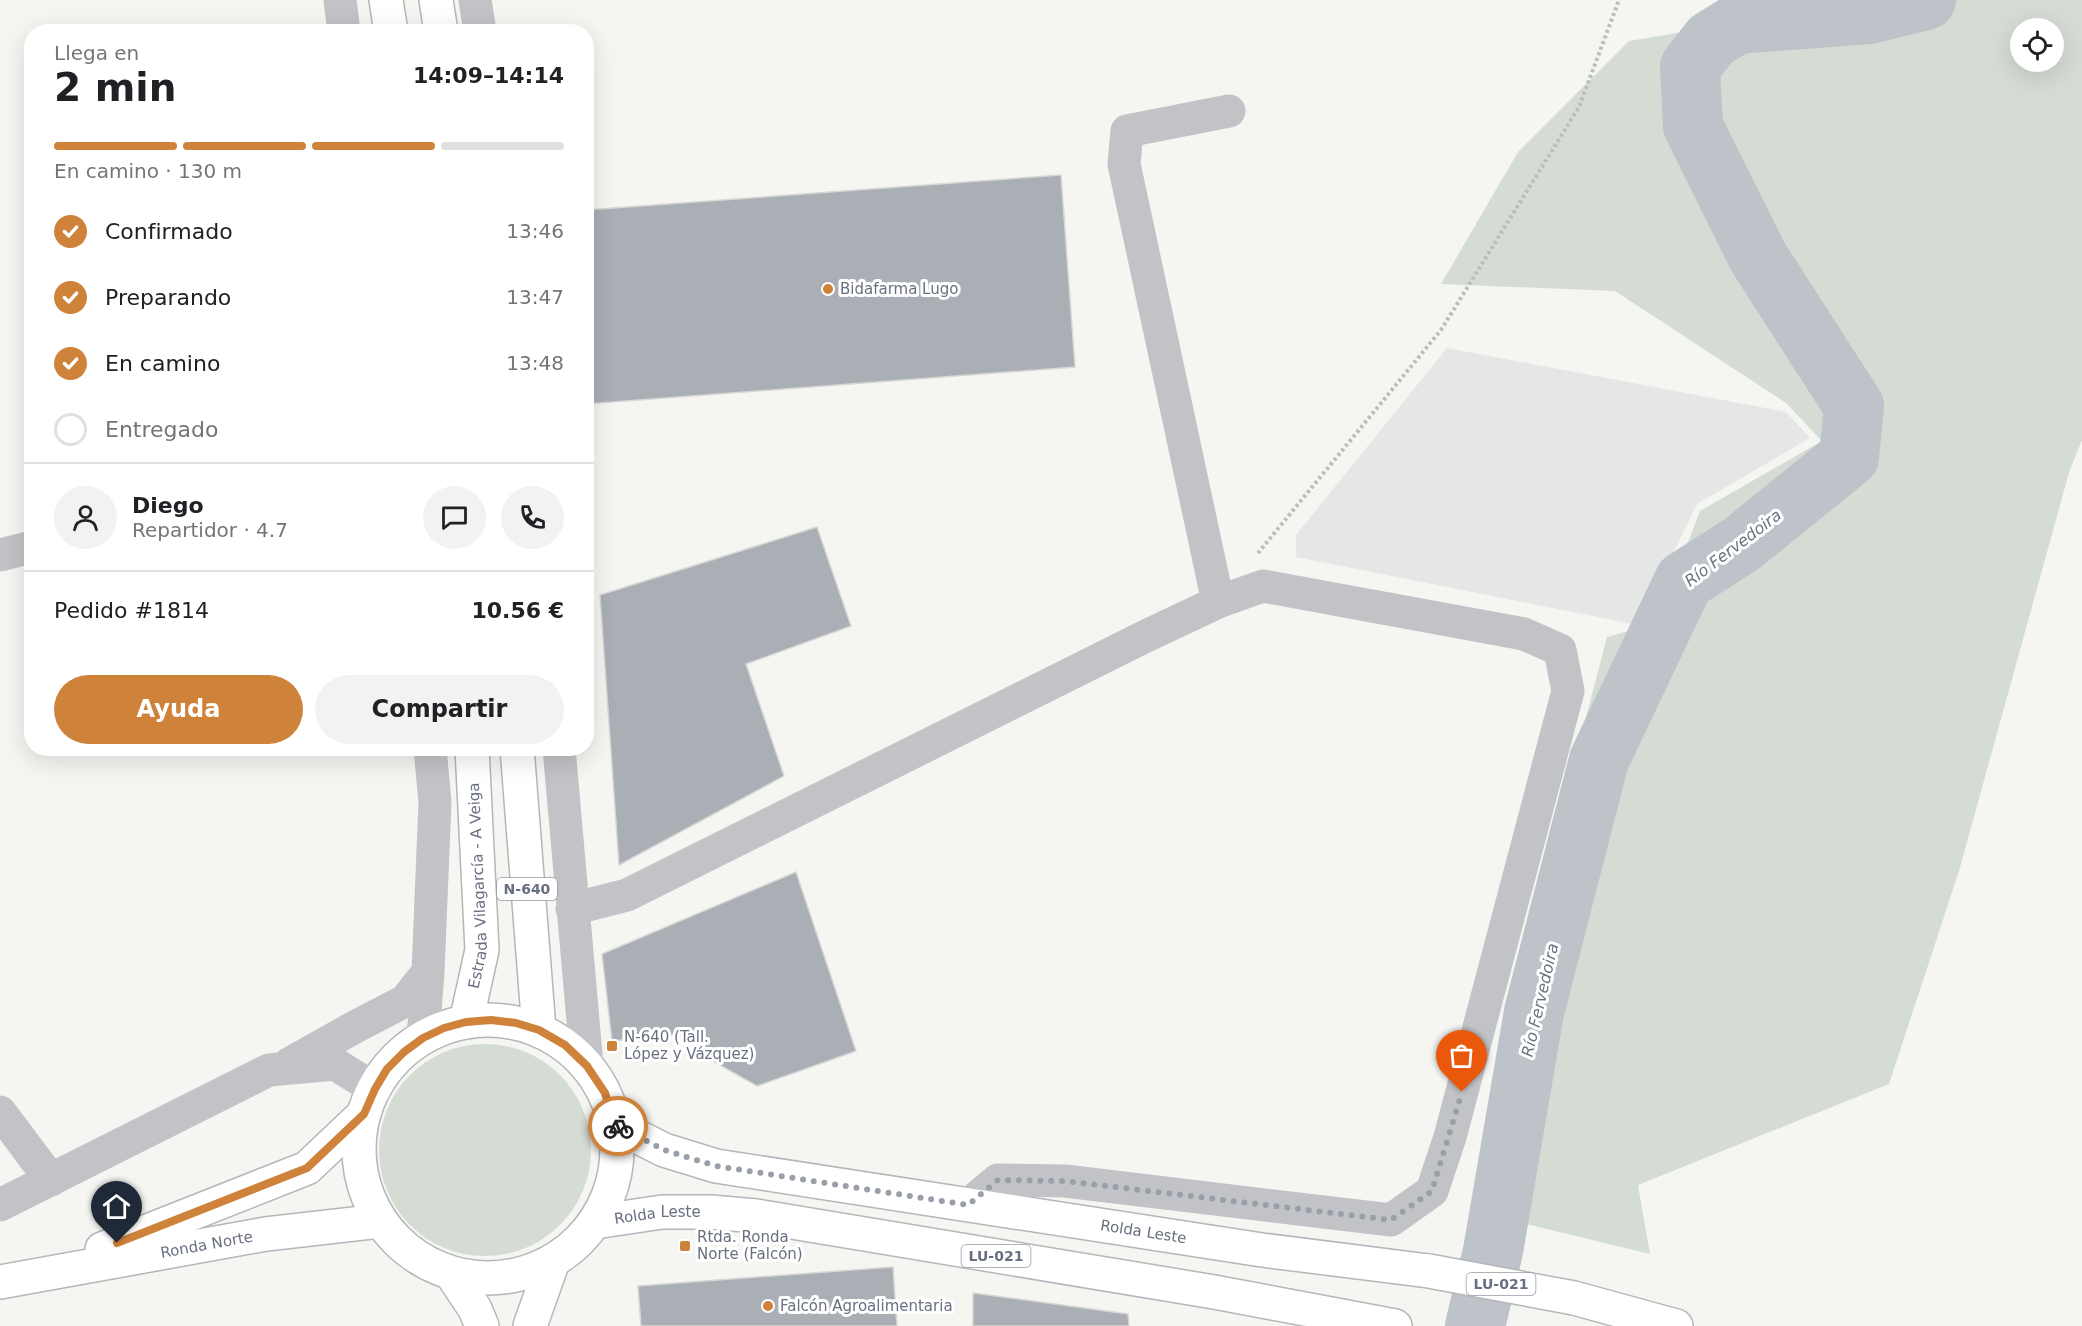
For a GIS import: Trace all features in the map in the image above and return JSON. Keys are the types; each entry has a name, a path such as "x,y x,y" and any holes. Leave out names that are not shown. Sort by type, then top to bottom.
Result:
{"main road":[{"path":"386,0 390,24"},
{"path":"436,0 440,24"},
{"name":"Estrada Vilagarcía - A Veiga","path":"466,1022 482,950 471,756"},
{"name":"N-640","path":"518,756 539,1030"},
{"path":"491,1020 516,1023 539,1030 565,1045 587,1066 605,1093 615,1125 617,1158 610,1192 595,1222 576,1244 553,1261 529,1272 503,1278 477,1278 452,1273 431,1265 411,1253 394,1238 380,1221 365,1187 359,1150 369,1101 387,1069 404,1052 423,1038 444,1028 466,1022 491,1020"},
{"name":"Ronda Norte","path":"33,1276 307,1168 369,1101"},
{"name":"Rolda Leste","path":"615,1125 664,1150 716,1166 1262,1250 1429,1270 1574,1298 1676,1326"},
{"name":"Rolda Leste","path":"595,1222 662,1212 711,1212 756,1216 1214,1292 1395,1326"},
{"name":"Ronda Norte","path":"0,1282 266,1234 380,1221"},
{"path":"530,1326 553,1261"},
{"path":"452,1273 475,1309 482,1326"}],"street":[{"path":"340,0 343,24"},
{"path":"475,0 479,24"},
{"path":"1218,602 1124,164 1127,131 1229,111"},
{"path":"0,555 24,549"},
{"path":"572,909 627,895 1143,637 1218,602 1263,586 1524,634 1560,650 1568,691 1450,1137 1432,1191 1391,1220 1065,1181 998,1180 968,1205"},
{"path":"423,1038 435,802 431,756"},
{"path":"560,756 587,1066"},
{"path":"280,1069 405,1001 428,972"},
{"path":"0,1205 269,1070 335,1064 369,1101"},
{"path":"0,1112 51,1180"}],"path":[{"path":"1253,559 1441,330 1579,107 1619,0"}],"shaded area":[{"path":"1874,0 2082,0 2082,440 2070,469 1959,871 1889,1084 1638,1185 1650,1254 1514,1221 1498,1055 1607,637 1657,623 1700,511 1822,441 1786,403 1615,291 1441,284 1518,152 1629,41"},
{"path":"1447,348 1786,412 1810,438 1697,504 1638,625 1296,557 1296,535"},
{"path":"475,1044 495,1044 516,1048 535,1056 560,1075 573,1091 583,1109 589,1129 591,1150 589,1171 583,1191 573,1209 560,1225 535,1244 516,1252 495,1256 475,1256 454,1252 435,1244 403,1217 391,1200 383,1181 379,1160 379,1140 383,1119 391,1100 418,1068 435,1056 454,1048"}],"building":[{"name":"Bidafarma Lugo","path":"1061,175 1075,367 594,403 594,209"},
{"path":"817,527 851,626 746,664 784,776 619,865 600,595"},
{"path":"796,872 856,1051 757,1086 709,1059 698,1033 612,1041 602,954"},
{"name":"Falcón Agroalimentaria","path":"893,1267 897,1326 641,1326 638,1286"},
{"path":"973,1293 1128,1314 1129,1326 973,1326"}],"waterway":[{"name":"Río Fervedoira","path":"1475,1326 1493,1251 1534,1012 1599,760 1684,581 1743,543 1849,457 1854,406 1758,257 1693,126 1690,67 1711,40 1737,24 1869,14 1926,0"}],"way so far":[{"path":"618,1126 664,1150 716,1166 968,1205 998,1180 1065,1181 1391,1220 1432,1191 1462,1092"}],"place":[{"name":"Bidafarma Lugo","path":"828,289"},
{"name":"N-640 (Tall. López y Vázquez)","path":"612,1046"},
{"name":"Rtda. Ronda Norte (Falcón)","path":"685,1246"},
{"name":"Falcón Agroalimentaria","path":"768,1306"}],"route":[{"path":"117,1243 307,1168 364,1114 387,1069 404,1052 423,1038 444,1028 466,1022 491,1020 516,1023 539,1030 565,1045 587,1066 605,1093 615,1125 618,1126"}]}
